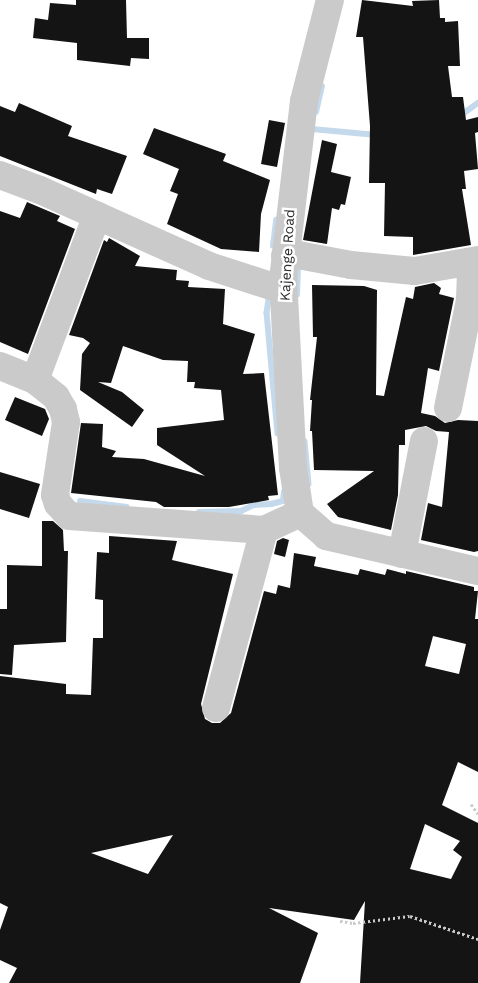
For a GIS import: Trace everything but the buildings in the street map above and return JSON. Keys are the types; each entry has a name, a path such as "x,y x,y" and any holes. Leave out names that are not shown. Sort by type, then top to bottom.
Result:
{"street":[{"name":"Kajenge Road","path":"300,513 293,468 284,268 304,101 330,0"},
{"path":"0,175 247,279 271,286 284,268 298,255 351,265 416,271 474,262 470,300 448,408"},
{"path":"35,380 98,215"},
{"path":"0,366 35,380 56,397 63,409 66,422 55,495 58,504 69,516 264,530 300,513 326,536 478,571"},
{"path":"402,554 424,441"},
{"path":"216,708 264,530"}],"path":[{"path":"471,804 478,814"},
{"path":"340,921 353,923 410,916 478,939"}],"waterway":[{"path":"316,112 322,87"},
{"path":"460,116 478,103"},
{"path":"312,126 312,129 377,135"},
{"path":"273,246 276,220"},
{"path":"297,295 298,267"},
{"path":"270,292 267,313 278,433"},
{"path":"305,441 309,484"},
{"path":"199,512 241,511 254,505 271,504 283,501 284,492"},
{"path":"80,501 127,507"}]}
